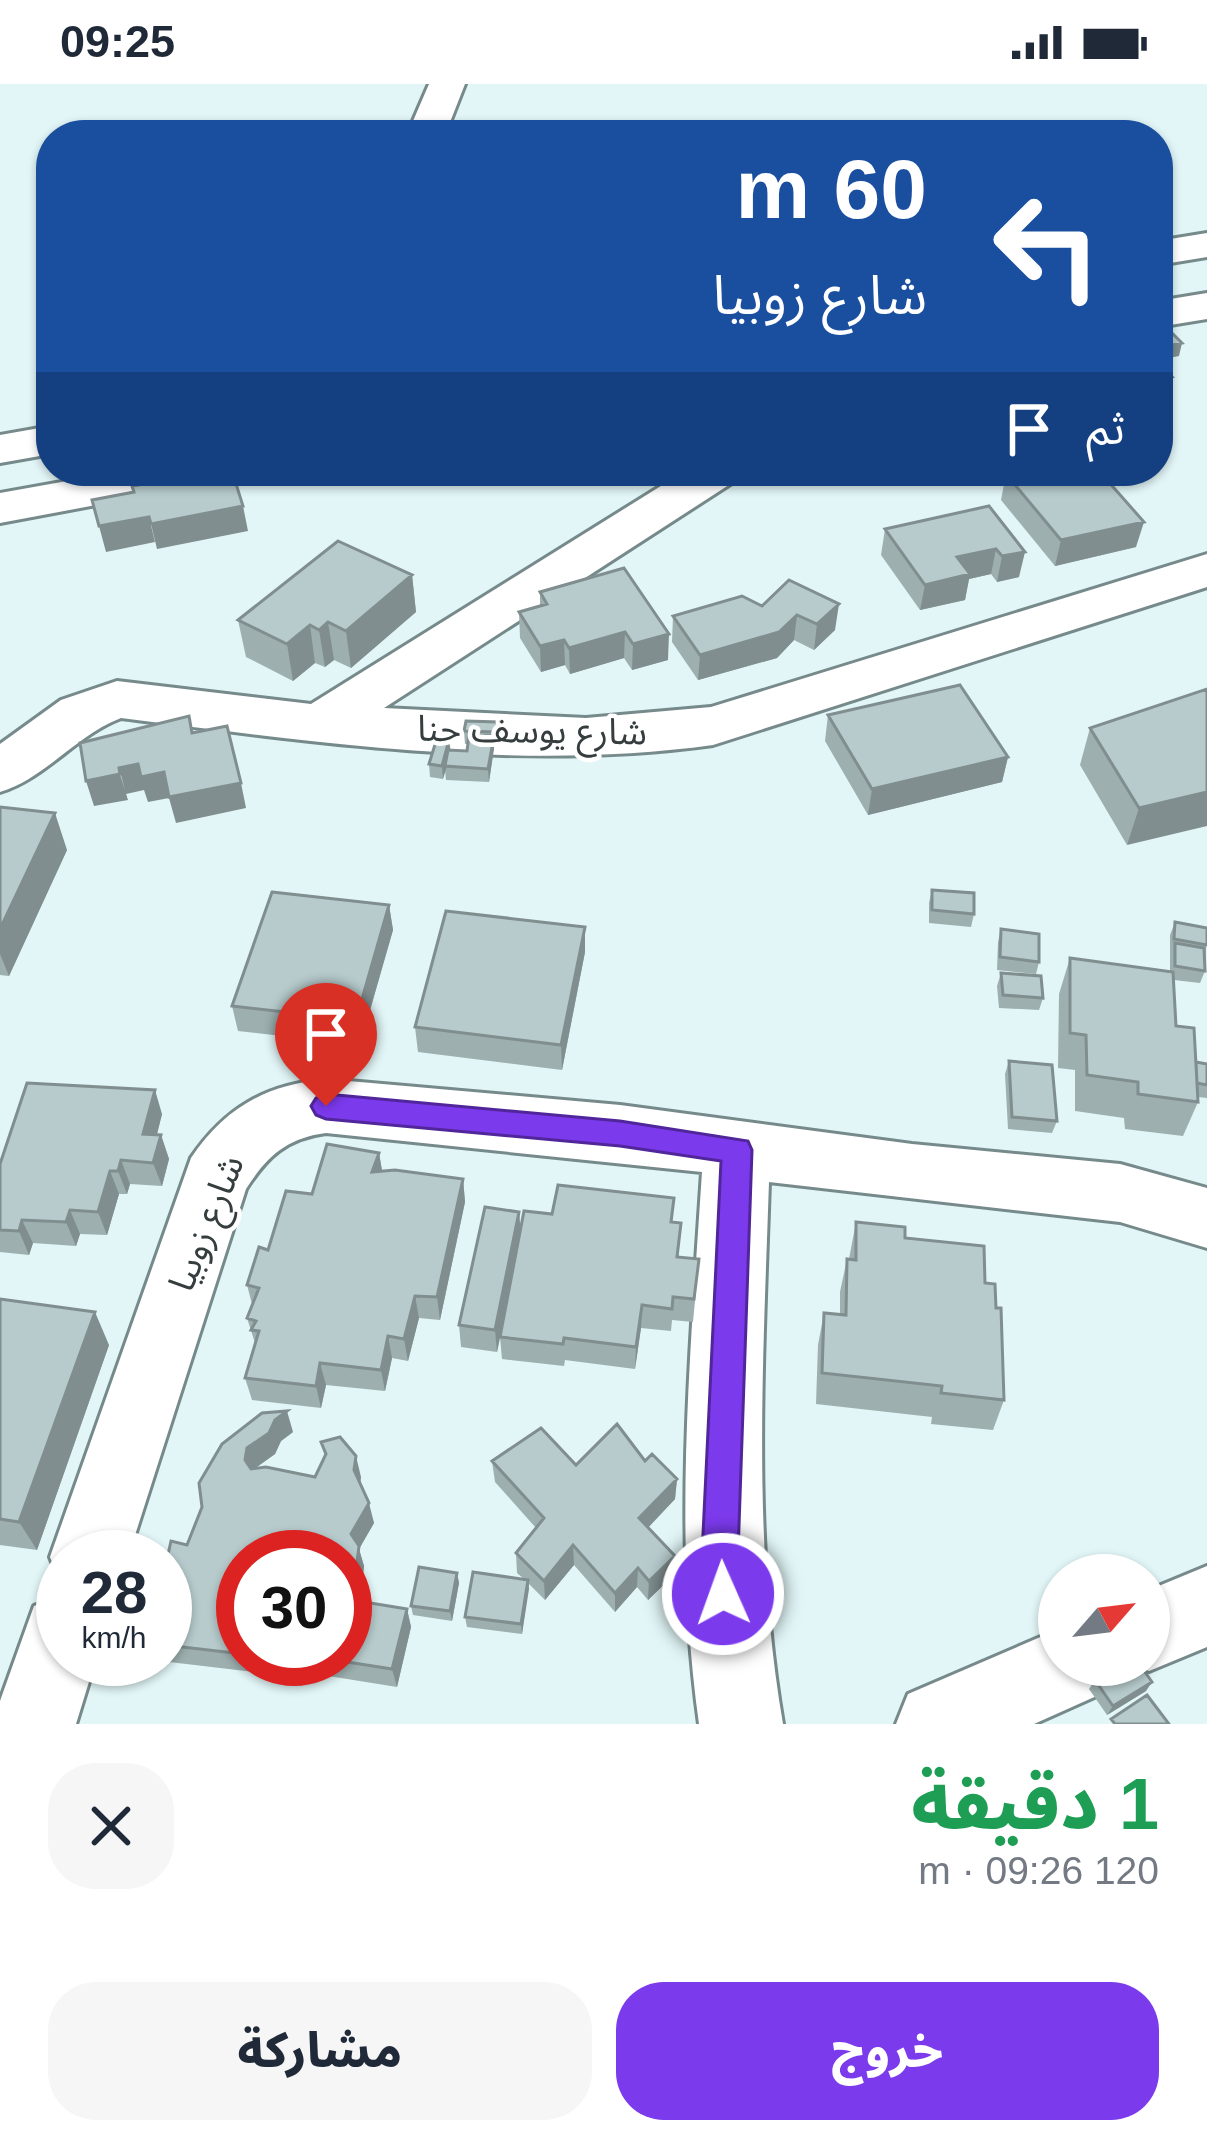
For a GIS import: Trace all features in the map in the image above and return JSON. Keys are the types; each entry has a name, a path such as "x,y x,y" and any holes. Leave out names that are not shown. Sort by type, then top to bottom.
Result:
{"street":[{"path":"432,120 447,84"},
{"path":"1173,251 1207,245"},
{"path":"1173,312 1207,306"},
{"path":"0,449 36,443"},
{"path":"0,490 36,483"},
{"path":"0,508 121,486"},
{"path":"320,724 694,486"},
{"name":"شارع يوسف حنا","path":"0,772 80,713 117,699 320,724 586,737 640,736 713,726 1207,570"},
{"name":"شارع زوبيا","path":"98,1530 215,1179 239,1140 292,1110 326,1106 620,1133 1120,1193 1207,1218"},
{"path":"737,1150 720,1555 725,1632 741,1724"},
{"path":"1170,1622 1207,1606"},
{"path":"938,1724 1038,1680"},
{"path":"34,1724 46,1686"}],"building":[{"path":"132,486 237,486 243,506 151,524 149,517 99,526 92,500 134,492"},
{"path":"1016,486 1112,486 1144,522 1061,540"},
{"path":"989,506 1025,552 1002,556 996,549 957,557 970,574 925,585 885,529"},
{"path":"338,541 412,575 346,631 328,622 319,630 310,625 287,644 238,620"},
{"path":"624,568 669,634 633,644 625,632 569,648 564,640 540,646 519,612 547,604 540,592"},
{"path":"789,580 839,604 817,624 797,615 779,632 700,655 673,616 742,596 762,606"},
{"path":"960,685 1008,757 872,789 828,715"},
{"path":"1207,689 1207,792 1139,808 1090,728"},
{"path":"189,716 192,733 227,726 241,783 169,797 164,772 141,777 138,764 119,768 120,774 86,781 80,743"},
{"path":"466,721 498,722 496,732 464,731"},
{"path":"469,735 494,736 488,769 445,766 448,750 467,751"},
{"path":"437,738 449,740 442,766 429,764"},
{"path":"0,807 55,813 0,929"},
{"path":"932,890 974,893 974,914 932,910"},
{"path":"272,892 389,905 356,1020 232,1006"},
{"path":"446,911 585,927 561,1045 415,1027"},
{"path":"1175,922 1207,928 1207,945 1174,939"},
{"path":"1001,929 1039,934 1039,962 1000,957"},
{"path":"1175,943 1204,948 1205,971 1175,966"},
{"path":"1070,958 1173,972 1176,1026 1194,1028 1198,1102 1138,1094 1138,1082 1087,1075 1086,1035 1070,1033"},
{"path":"1001,973 1041,976 1043,998 1003,995"},
{"path":"1009,1061 1052,1065 1057,1121 1012,1117"},
{"path":"1196,1062 1207,1064 1207,1085 1197,1083"},
{"path":"27,1083 155,1090 143,1134 161,1135 153,1163 121,1160 118,1171 110,1171 98,1212 70,1210 66,1222 22,1220 19,1231 0,1230 0,1164"},
{"path":"327,1144 379,1153 372,1172 395,1170 463,1179 437,1297 415,1296 404,1339 388,1336 381,1370 320,1363 316,1386 245,1378 259,1331 251,1330 256,1321 247,1318 259,1288 247,1285 259,1247 268,1250 286,1191 312,1194"},
{"path":"558,1185 674,1198 671,1222 681,1223 677,1257 699,1259 694,1299 673,1297 672,1309 642,1305 636,1347 564,1338 563,1344 500,1337 524,1211 552,1214"},
{"path":"485,1207 519,1212 495,1330 459,1325"},
{"path":"856,1222 905,1227 905,1238 984,1246 985,1283 995,1284 996,1308 1001,1308 1004,1400 941,1393 942,1386 822,1373 824,1313 846,1315 847,1259 856,1260"},
{"path":"0,1299 95,1312 19,1522 0,1519"},
{"path":"287,1411 269,1433 247,1448 245,1460 251,1469 266,1467 315,1477 326,1454 321,1442 340,1437 356,1456 354,1470 369,1503 353,1530 216,1530 216,1651 192,1648 192,1532 202,1507 199,1483 222,1444 262,1413"},
{"path":"617,1424 645,1461 652,1454 677,1479 639,1518 675,1556 649,1581 638,1568 615,1593 573,1545 544,1581 516,1553 544,1518 492,1461 541,1428 576,1465"},
{"path":"419,1567 457,1573 450,1611 411,1606"},
{"path":"473,1572 528,1580 521,1624 465,1617"},
{"path":"372,1603 407,1609 392,1669 372,1666"},
{"path":"1099,1686 1146,1686 1113,1706"},
{"path":"1147,1695 1169,1724 1115,1724 1111,1719"}],"route":[{"path":"326,1106 620,1133 737,1150 720,1555 723,1594"}]}
